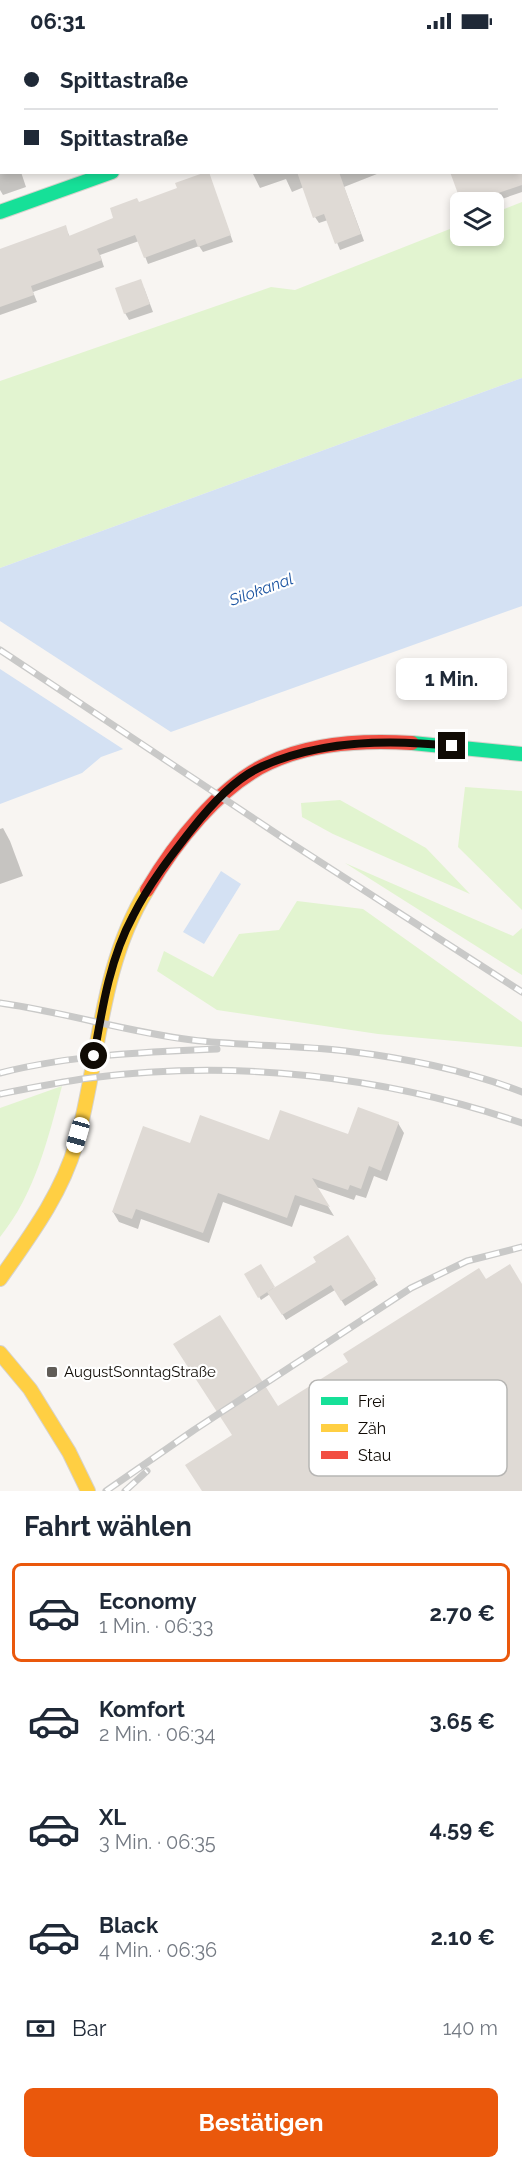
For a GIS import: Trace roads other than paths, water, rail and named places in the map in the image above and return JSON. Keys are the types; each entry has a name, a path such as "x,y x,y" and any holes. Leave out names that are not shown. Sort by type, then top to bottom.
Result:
{"street":[{"path":"0,212 106,174"},
{"path":"0,1279 53,1202 68,1167 82,1119 108,986 132,917 159,871 203,815 231,788 261,767 299,752 330,746 397,742 522,754"},
{"path":"0,1353 30,1389 69,1452 88,1491"}],"water":[{"name":"Silokanal","path":"522,378 522,606 101,757 82,773 0,804 0,568"},
{"path":"221,871 241,884 204,944 183,932"}],"railway":[{"path":"0,650 286,840 522,992"},
{"path":"0,1003 192,1040 327,1049 391,1057 457,1071 522,1092"},
{"path":"0,1073 81,1058 217,1049"},
{"path":"0,1094 79,1080 144,1073 199,1070 254,1071 363,1083 417,1093 522,1123"},
{"path":"106,1491 194,1430 411,1288 467,1261 522,1247"},
{"path":"125,1491 147,1471"}],"place":[{"name":"AugustSonntagStraße","path":"52,1372"}]}
